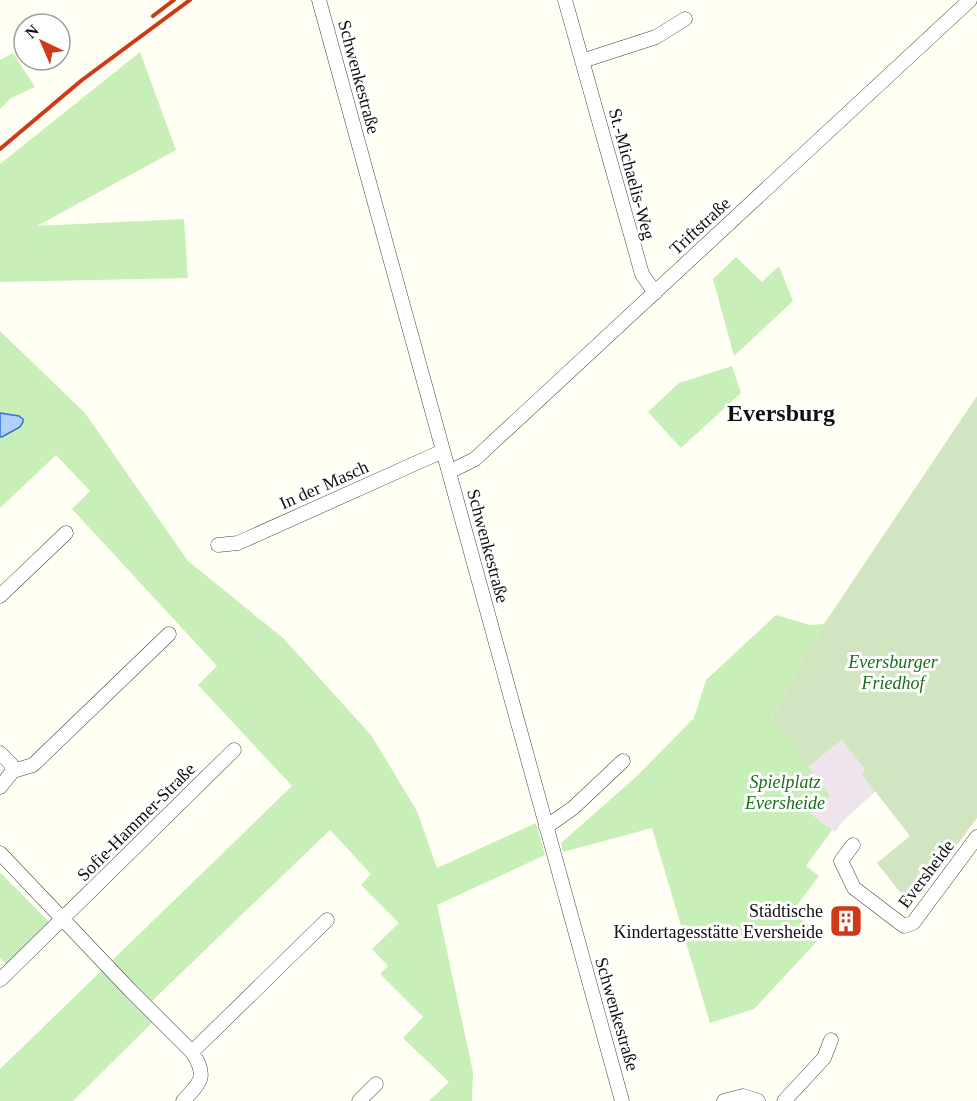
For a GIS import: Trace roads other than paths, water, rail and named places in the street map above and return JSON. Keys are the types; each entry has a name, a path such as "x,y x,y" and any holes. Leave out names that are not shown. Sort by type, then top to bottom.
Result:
{"street":[{"name":"Schwenkestraße","path":"319,0 622,1101"},
{"name":"St.-Michaelis-Weg","path":"565,0 642,274 655,293"},
{"name":"Triftstraße","path":"449,472 475,459 970,0"},
{"path":"582,61 656,38 685,19"},
{"name":"In der Masch","path":"219,545 238,543 443,452"},
{"path":"0,596 66,533"},
{"path":"0,787 13,771 33,765 169,634"},
{"name":"Sofie-Hammer-Straße","path":"0,980 234,750"},
{"path":"0,753 11,764 13,771"},
{"path":"546,827 573,808 623,761"},
{"name":"Eversheide","path":"853,845 841,861 854,888 904,926 913,923 977,837"},
{"path":"0,853 192,1052 199,1062 202,1074 197,1086 183,1101"},
{"path":"192,1052 327,920"},
{"path":"784,1101 824,1058 831,1040"},
{"path":"359,1101 376,1084"},
{"path":"724,1101 743,1096 758,1101"}],"water":[{"path":"0,413 19,416 23,422 20,427 0,437"}],"railway":[{"path":"153,16 174,0"},
{"path":"0,149 82,80 190,0"}],"place":[{"name":"Städtische Kindertagesstätte Eversheide","path":"846,921"}],"district":[{"name":"Eversburg","path":"781,413"}],"park label":[{"name":"Eversburger Friedhof","path":"893,672"},
{"name":"Spielplatz Eversheide","path":"785,792"}]}
